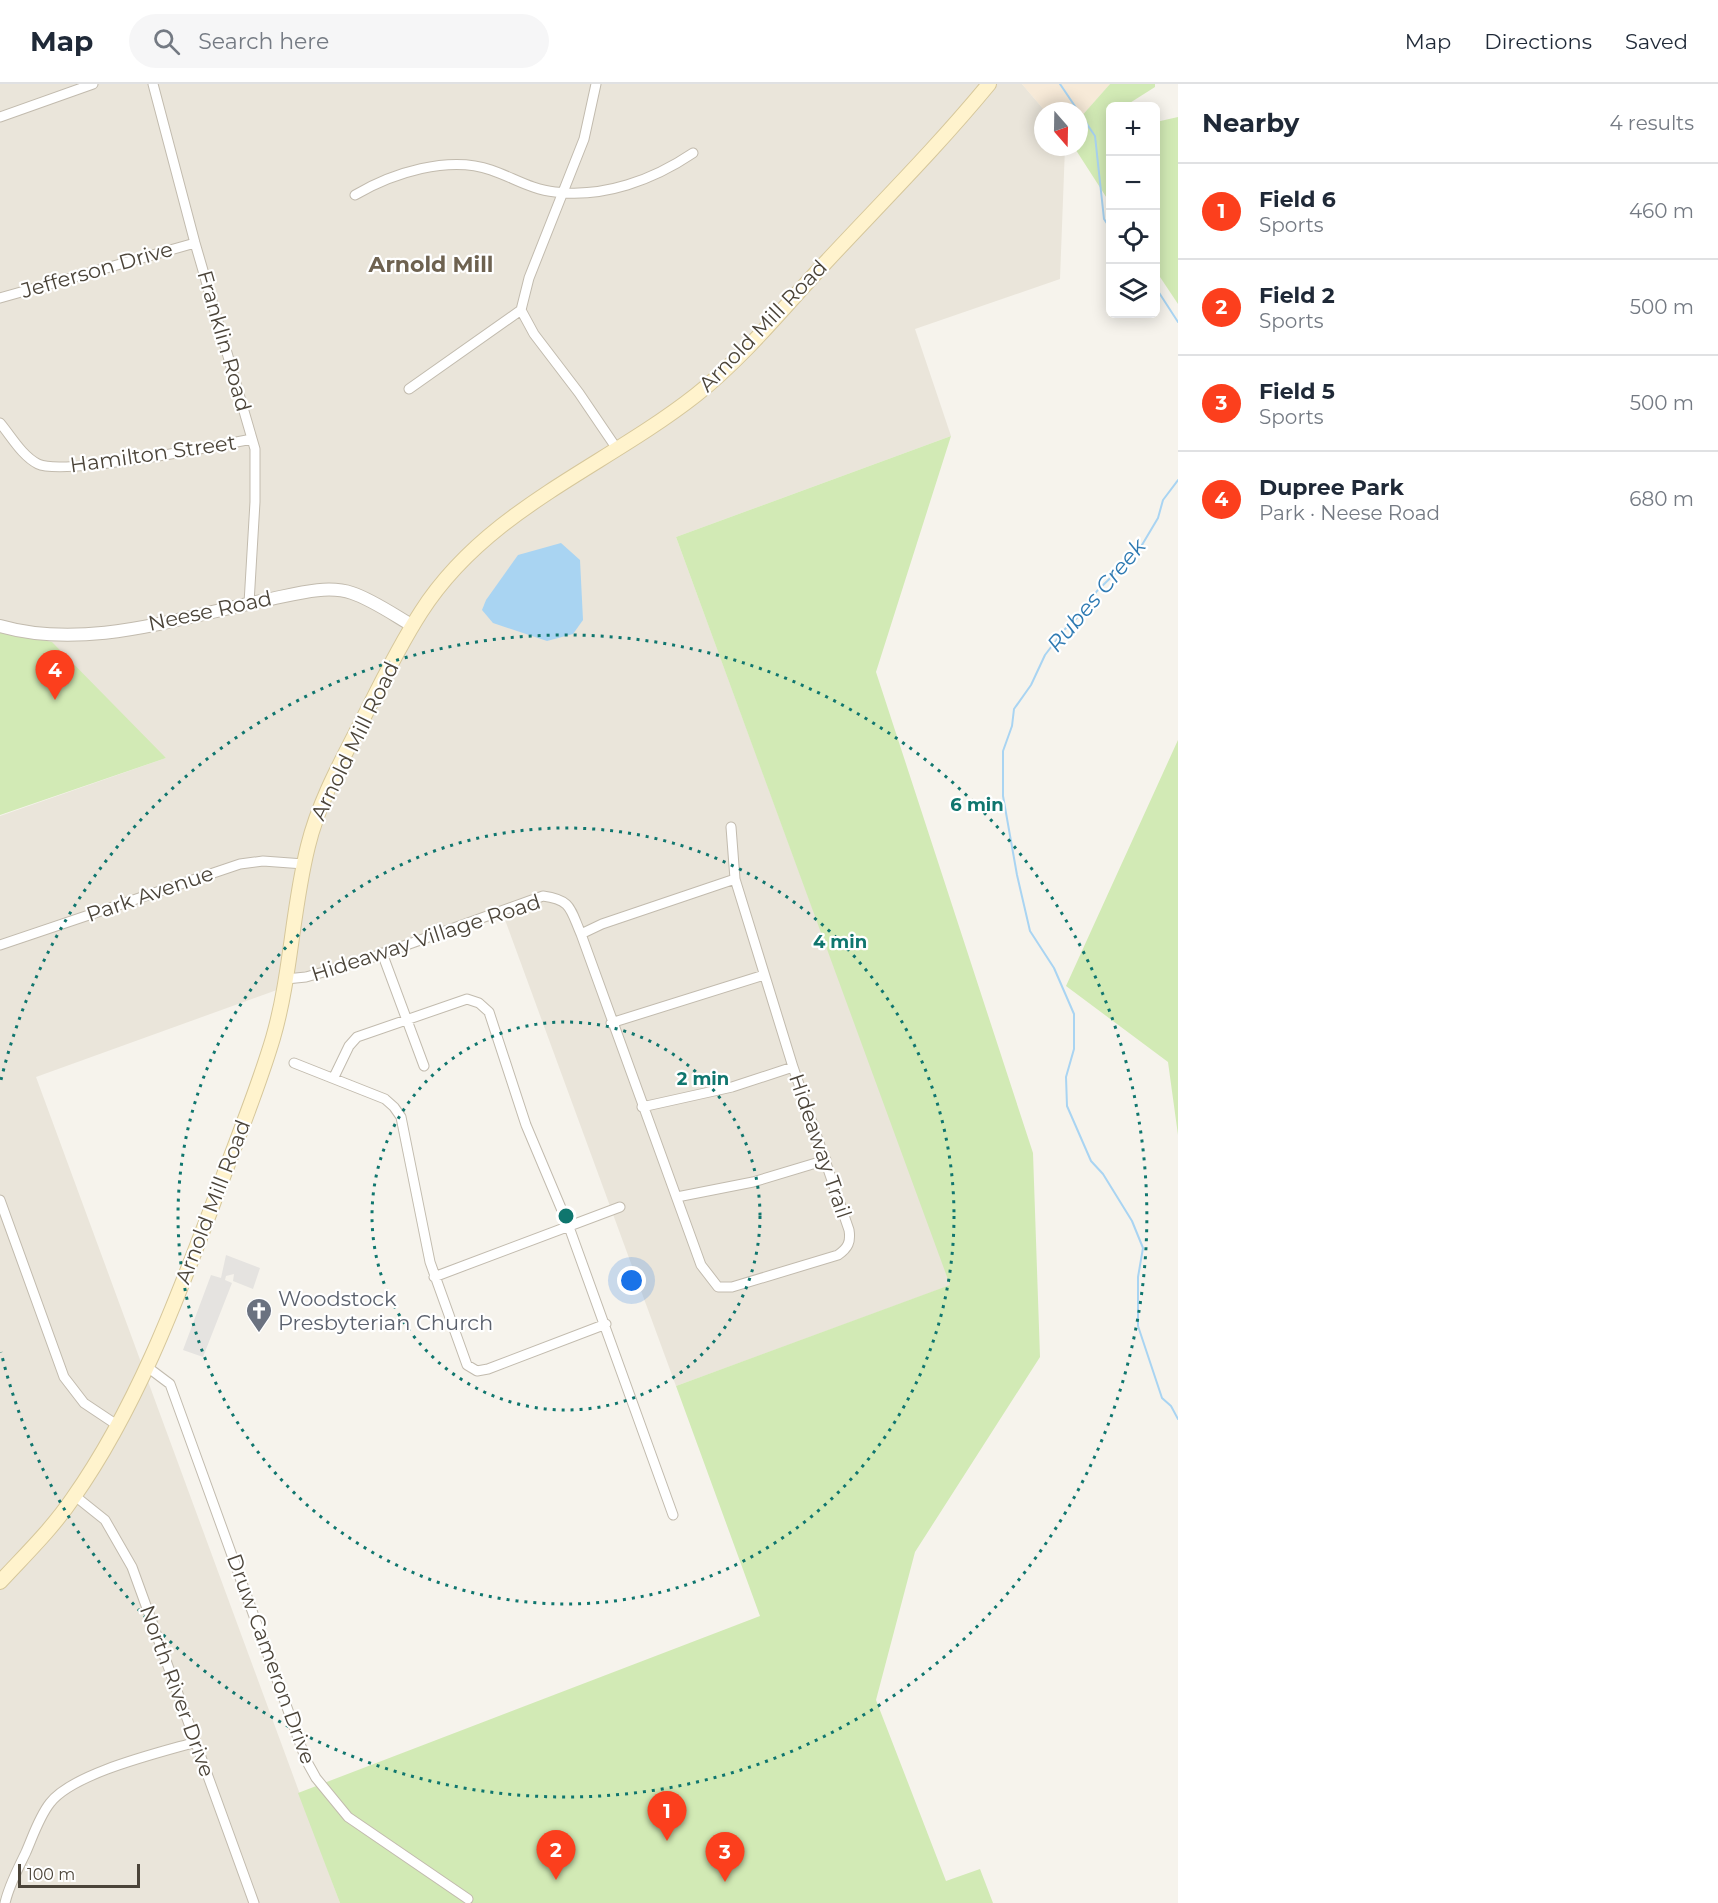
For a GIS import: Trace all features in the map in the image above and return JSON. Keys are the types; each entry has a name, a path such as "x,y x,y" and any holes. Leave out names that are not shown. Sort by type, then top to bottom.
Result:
{"main road":[{"name":"Arnold Mill Road","path":"0,1582 52,1526 75,1496 117,1425 146,1366 193,1256 274,1037 312,829 334,776 413,626 446,579 488,535 529,504 617,450 697,394 743,352 880,207 989,84"}],"street":[{"path":"0,117 93,84"},
{"name":"Franklin Road","path":"153,84 195,243 252,439 255,502 249,603"},
{"path":"409,389 521,310 533,267 584,139 596,84"},
{"path":"356,195 378,183 409,173 467,164 493,170 547,191 594,193 615,189 664,169 693,153"},
{"name":"Jefferson Drive","path":"0,298 195,243"},
{"path":"521,310 534,334 579,393 617,450"},
{"name":"Hamilton Street","path":"0,423 33,461 52,468 252,439"},
{"name":"Neese Road","path":"0,626 50,636 81,635 317,591 352,593 413,626"},
{"name":"Hideaway Trail","path":"581,934 611,1023 677,1197 700,1265 709,1278 718,1287 740,1285 838,1255 846,1249 850,1240 849,1230 793,1067 735,879 731,828"},
{"name":"Park Avenue","path":"0,945 240,864 264,861 304,864"},
{"path":"581,934 603,924 735,879"},
{"name":"Hideaway Village Road","path":"286,979 306,977 382,953 543,896 561,899 568,903 581,934"},
{"path":"382,953 424,1066"},
{"path":"611,1023 764,975"},
{"path":"334,1077 349,1046 357,1037 405,1018 467,999 479,1003 489,1012 525,1125 569,1227 606,1324 673,1515"},
{"path":"294,1063 334,1077 384,1099 401,1117 434,1277 467,1365 477,1371 606,1324"},
{"path":"642,1107 732,1087 793,1067"},
{"path":"677,1197 753,1182 826,1160"},
{"path":"0,1200 64,1377 84,1403 117,1425"},
{"path":"434,1277 620,1207"},
{"name":"Druw Cameron Drive","path":"146,1366 170,1384 306,1760 316,1778 348,1817 468,1899"},
{"name":"North River Drive","path":"75,1496 105,1520 122,1545 254,1903"},
{"path":"5,1903 35,1830 49,1804 58,1795 72,1784 91,1776 196,1742"}],"shaded area":[{"path":"0,84 1022,84 1037,102 1034,102 1034,156 1065,156 1060,279 915,329 951,436 676,537 951,1285 676,1386 501,909 36,1077 340,1903 0,1903 0,816 166,758 6,633 0,631"},
{"path":"1022,84 1110,84 1088,109 1088,102 1037,102"},
{"path":"226,1255 260,1268 253,1289 233,1281 234,1274 226,1276 225,1280 232,1283 203,1357 183,1350 211,1275 221,1278"}],"green space":[{"path":"1110,84 1155,84 1155,87 1131,102 1106,102 1106,197 1080,156 1088,156 1088,109"},
{"path":"1178,117 1178,304 1160,277 1160,121"},
{"path":"951,436 876,672 1033,1153 1040,1357 915,1552 876,1700 946,1881 980,1869 993,1903 340,1903 298,1793 760,1616 676,1386 950,1285 676,537"},
{"path":"0,631 52,642 166,758 0,815"},
{"path":"1178,740 1178,1135 1168,1062 1066,986"}],"water":[{"path":"561,543 580,560 583,620 573,634 547,641 493,623 482,610 486,600 518,555"}],"waterway":[{"name":"Rubes Creek","path":"1060,84 1095,136 1106,222"},
{"name":"Rubes Creek","path":"1160,294 1178,322"},
{"name":"Rubes Creek","path":"1178,480 1163,500 1158,518 1139,550 1097,591 1045,655 1031,685 1014,709 1012,726 1003,751 1003,796 1030,931 1054,968 1074,1014 1074,1049 1066,1077 1067,1106 1091,1161 1103,1174 1132,1221 1143,1248 1138,1277 1138,1326 1162,1398 1171,1406 1178,1419"}],"place":[{"name":"Dupree Park","path":"55,700"},
{"name":"Woodstock Presbyterian Church","path":"259,1334"},
{"name":"Field 6","path":"667,1841"},
{"name":"Field 2","path":"556,1880"},
{"name":"Field 5","path":"725,1882"}],"district":[{"name":"Arnold Mill","path":"431,264"}]}
